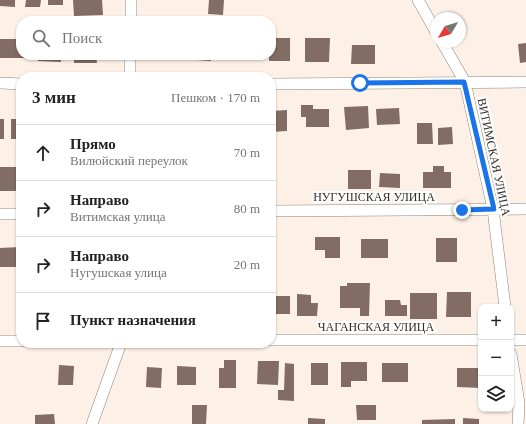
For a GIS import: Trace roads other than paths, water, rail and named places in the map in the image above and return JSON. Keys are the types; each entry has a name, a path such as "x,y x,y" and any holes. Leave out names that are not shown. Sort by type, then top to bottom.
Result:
{"street":[{"path":"131,16 132,0"},
{"path":"418,0 430,21"},
{"name":"ВИТИМСКАЯ УЛИЦА","path":"445,48 464,82 494,209 505,304"},
{"path":"130,60 130,72"},
{"path":"276,84 526,82"},
{"path":"1,83 16,84"},
{"name":"НУГУШСКАЯ УЛИЦА","path":"276,211 526,209"},
{"path":"0,214 16,214"},
{"name":"ЧАГАНСКАЯ УЛИЦА","path":"276,340 478,340"},
{"path":"514,340 526,340"},
{"path":"0,341 16,341"},
{"path":"92,424 119,348"},
{"path":"514,372 519,402 518,424"}]}
